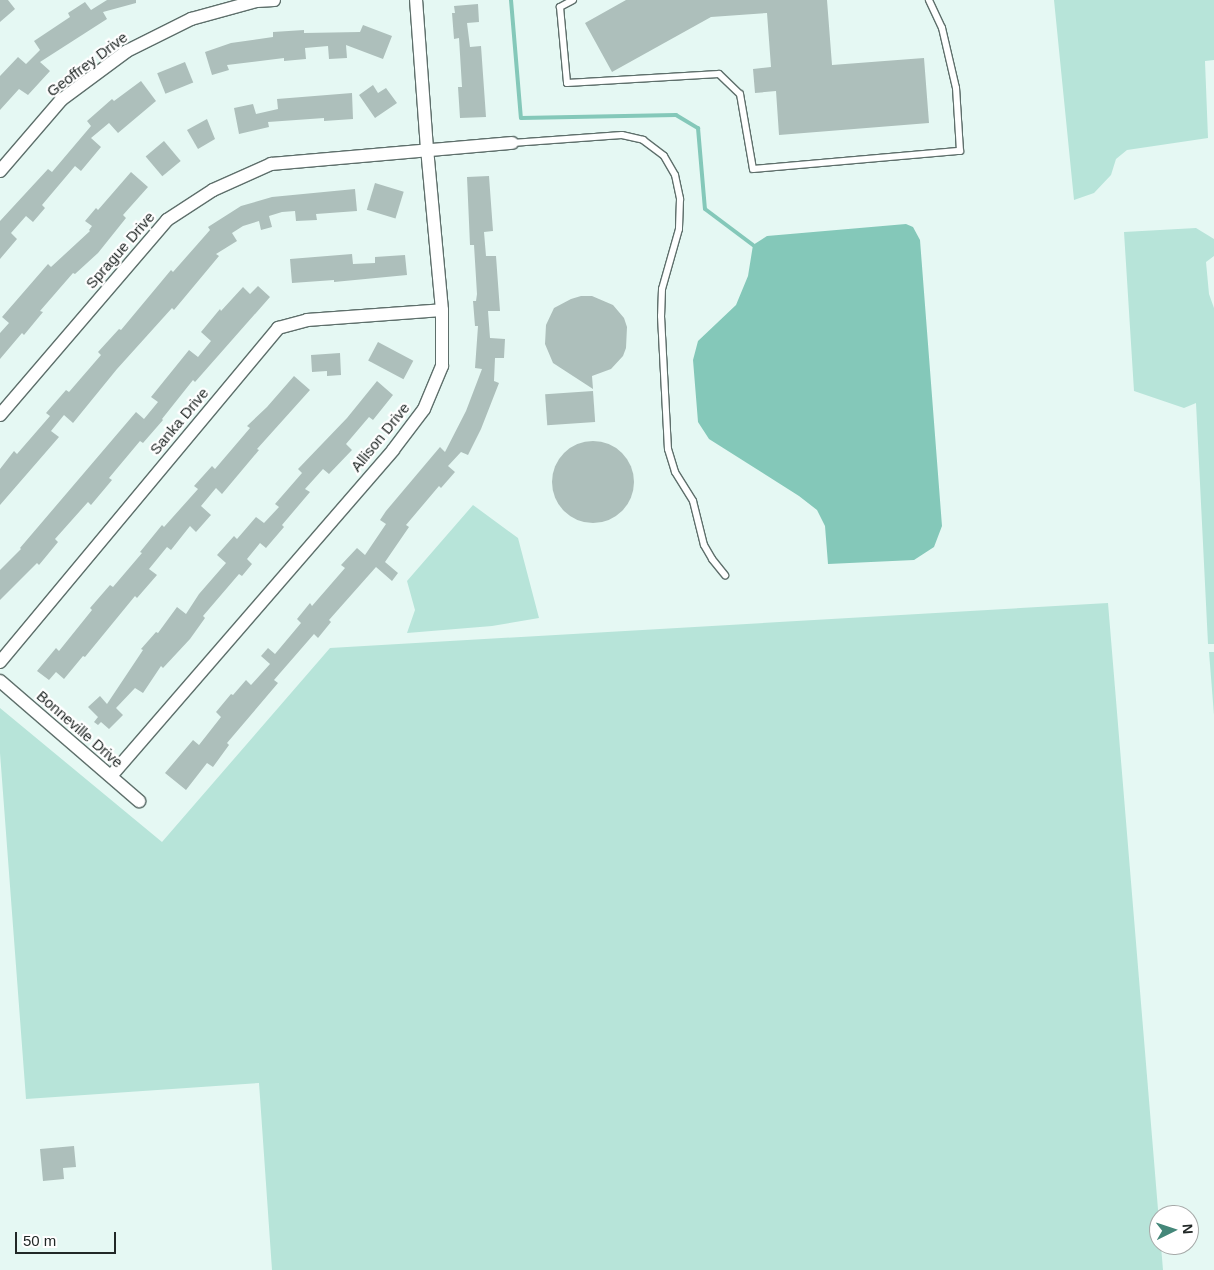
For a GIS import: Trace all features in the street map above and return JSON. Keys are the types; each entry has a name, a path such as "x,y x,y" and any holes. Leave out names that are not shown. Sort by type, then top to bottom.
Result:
{"street":[{"name":"Geoffrey Drive","path":"0,171 61,100 127,50 191,18 257,1 274,0"},
{"name":"Allison Drive","path":"111,776 393,450 424,409 442,366 442,310 416,0"},
{"name":"Sprague Drive","path":"0,415 167,220 213,190 271,164 512,143"},
{"name":"Sanka Drive","path":"0,662 278,328 307,320 442,310"},
{"name":"Bonneville Drive","path":"0,681 140,801"}],"lane":[{"path":"573,0 560,7 567,83 719,74 740,94 753,169 960,151 956,88 942,28 929,0"},
{"path":"512,143 622,135 644,140 664,156 675,175 680,199 679,229 662,289 668,449 675,472 693,501 704,545 725,575"}],"shaded area":[{"path":"1054,0 1214,0 1214,60 1205,61 1208,138 1127,150 1116,159 1111,175 1094,193 1074,200"},
{"path":"906,224 913,227 920,240 942,526 934,547 914,560 828,564 825,526 817,510 799,496 709,439 698,422 693,360 698,341 736,305 748,276 753,245 767,236"},
{"path":"1196,228 1214,239 1214,256 1206,262 1209,294 1214,308 1214,644 1208,644 1196,403 1184,408 1134,391 1124,232"},
{"path":"473,505 518,538 539,618 492,626 407,633 415,610 407,581"},
{"path":"1108,603 1158,1205 1149,1205 1149,1255 1162,1255 1163,1270 272,1270 259,1083 26,1099 0,753 0,708 162,842 330,648"},
{"path":"1209,652 1214,652 1214,715"}],"building":[{"path":"0,0 8,0 15,9 0,22"},
{"path":"107,0 136,0 136,3 103,12 107,19 40,62 50,71 28,95 19,89 0,110 0,76 18,57 26,64 40,50 34,41 70,17 68,13 85,2 91,10"},
{"path":"626,0 827,0 832,65 924,58 929,123 779,135 776,91 755,93 753,69 771,67 767,13 711,17 612,72 585,23"},
{"path":"478,4 479,22 467,23 470,47 481,46 486,117 460,118 458,87 462,87 459,38 454,39 452,13 455,13 454,6"},
{"path":"363,25 392,36 383,59 346,45 347,58 329,59 328,46 305,48 306,59 284,61 284,58 227,65 229,70 212,75 205,52 231,43 273,37 273,32 304,30 304,33 360,32"},
{"path":"185,62 193,82 165,94 157,73"},
{"path":"141,81 156,101 118,133 109,123 91,138 101,147 81,171 75,166 42,205 45,208 33,222 26,216 11,233 17,239 0,259 0,221 48,169 52,172 91,126 87,121 112,99 114,101"},
{"path":"373,85 378,93 386,88 397,103 375,118 359,95"},
{"path":"352,93 353,119 324,121 324,118 268,122 269,127 239,134 234,108 253,104 256,114 278,109 277,99"},
{"path":"207,119 215,139 198,149 187,130"},
{"path":"164,141 181,161 162,176 146,156"},
{"path":"131,172 148,187 123,215 126,218 98,253 75,274 73,273 40,311 43,312 24,335 22,333 0,359 0,333 9,323 2,317 48,264 51,267 90,231 92,226 85,221 96,208 98,210"},
{"path":"489,176 493,231 484,232 486,256 496,256 500,311 488,311 490,338 505,339 504,358 495,358 494,381 499,383 481,429 468,455 461,452 448,466 455,472 441,488 439,486 406,525 409,527 385,562 398,573 392,581 376,567 329,620 331,622 318,638 314,634 274,680 278,683 227,743 229,745 213,767 207,763 186,790 165,773 193,740 199,745 221,717 216,712 231,694 233,695 246,680 251,685 270,664 261,656 268,648 275,654 301,623 297,619 310,603 312,606 345,568 341,565 357,548 365,555 386,524 380,520 386,511 440,447 445,452 466,411 482,369 475,368 478,326 475,326 473,301 476,301 477,294 474,245 470,245 467,177"},
{"path":"375,183 404,192 396,219 367,210"},
{"path":"355,189 357,211 316,214 317,220 296,221 295,211 282,212 269,216 272,227 261,230 259,221 243,226 232,233 237,241 216,254 219,256 174,310 172,308 117,369 73,423 64,415 51,431 59,437 0,505 0,469 14,451 17,454 50,416 46,413 66,390 69,392 101,355 98,352 119,329 121,330 171,270 173,272 210,230 208,227 241,206 272,197"},
{"path":"352,254 353,264 375,263 375,257 405,255 407,275 334,282 334,280 292,283 290,259"},
{"path":"258,286 270,297 195,382 193,380 143,443 140,441 109,478 112,480 91,505 88,502 55,539 58,542 39,565 37,563 0,600 0,570 21,549 136,412 144,419 158,402 151,397 189,350 198,357 211,341 201,332 220,309 221,311 243,287 250,294"},
{"path":"581,296 592,296 613,305 624,318 627,327 626,348 623,356 611,369 592,376 593,389 553,363 545,344 546,325 554,308"},
{"path":"378,342 413,361 403,379 368,361"},
{"path":"340,353 341,375 327,376 327,371 312,372 311,355"},
{"path":"294,376 310,390 257,449 259,450 222,494 216,488 201,506 211,515 196,532 190,526 171,550 167,547 149,569 157,575 137,598 135,596 85,657 83,656 64,679 56,672 49,680 37,671 56,648 59,651 92,610 90,608 110,585 113,587 142,553 140,552 162,525 164,527 198,489 194,486 212,466 215,469 250,428 247,426 267,407"},
{"path":"377,381 393,395 373,420 369,417 346,444 352,450 329,474 323,469 305,489 310,492 282,525 284,527 266,548 260,543 247,559 252,564 242,576 239,574 203,616 205,618 190,639 163,668 161,666 143,693 135,688 116,708 123,715 109,729 101,722 98,725 94,722 98,717 88,707 100,696 107,704 143,650 141,649 156,632 158,633 177,607 186,614 199,594 226,563 217,555 234,536 237,539 256,517 264,523 279,507 275,504 302,473 298,469 347,418"},
{"path":"593,391 595,422 547,425 545,394"},
{"path":"593,441 609,444 622,453 631,466 634,482 631,498 622,511 609,520 593,523 577,520 564,511 555,498 552,482 555,466 564,453 577,444"},
{"path":"74,1146 76,1167 63,1168 64,1179 43,1181 40,1149"}],"waterway":[{"path":"511,0 521,118 676,115 698,128 705,209 753,245"}]}
